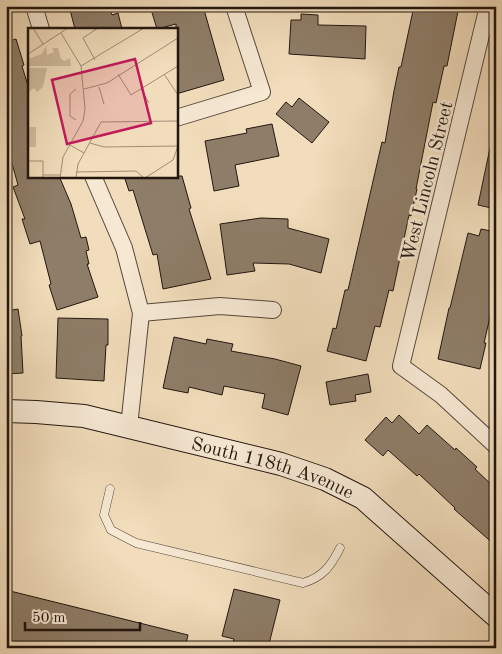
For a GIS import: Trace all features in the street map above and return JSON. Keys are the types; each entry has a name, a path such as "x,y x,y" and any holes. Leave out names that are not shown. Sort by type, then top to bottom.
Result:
{"street":[{"path":"34,6 41,28"},
{"name":"West Lincoln Street","path":"488,6 401,366 441,395 496,446"},
{"path":"178,117 262,92 235,7"},
{"path":"93,178 124,248 141,313 129,427"},
{"path":"141,313 220,306 273,310"},
{"name":"South 118th Avenue","path":"6,411 84,416 318,476 363,498 496,616"}],"lane":[{"path":"110,489 104,515 112,530 136,543 303,583 318,578 334,561 340,548"}],"building":[{"path":"69,6 109,6 112,15 118,13 122,28 75,28"},
{"path":"150,6 203,6 224,80 178,93 178,28 176,28 176,24 157,28"},
{"path":"414,6 459,6 447,66 444,66 436,103 433,102 417,189 411,216 409,215 393,291 389,290 380,327 375,326 366,361 327,351 333,328 336,329 345,290 348,290 382,142 385,143 399,67 401,67"},
{"path":"301,14 318,15 318,25 366,26 365,59 289,54 291,20 301,20"},
{"path":"16,39 28,86 28,178 60,178 71,204 81,238 86,237 89,250 86,251 89,264 87,264 98,297 57,310 49,285 51,284 40,241 30,244 22,219 25,219 13,187 18,185 6,142 6,42"},
{"path":"299,98 329,122 312,143 276,114 286,102 292,107"},
{"path":"272,124 279,156 235,165 239,186 214,191 205,141 247,133 246,129"},
{"path":"490,148 496,148 496,209 478,205"},
{"path":"178,176 182,176 191,208 189,209 211,279 163,289 157,254 153,255 133,190 129,191 125,178 178,178"},
{"path":"261,218 288,219 288,228 329,239 321,273 289,264 253,263 255,271 227,275 220,224"},
{"path":"481,229 496,232 496,291 480,369 438,359 468,233 479,236"},
{"path":"18,309 22,336 23,373 6,374 6,311"},
{"path":"58,318 108,319 108,345 106,345 104,381 56,378"},
{"path":"174,337 206,344 207,339 233,344 231,351 301,366 288,415 262,408 265,394 224,386 222,395 189,387 188,393 163,388"},
{"path":"368,374 371,392 355,395 356,401 330,405 326,382"},
{"path":"399,415 419,434 427,425 477,467 475,469 496,489 496,546 454,509 419,474 417,476 388,450 383,456 365,440 386,417 392,423"},
{"path":"234,589 280,600 268,648 257,645 256,648 232,648 234,639 222,636"},
{"path":"6,590 188,635 185,648 6,648"}]}
